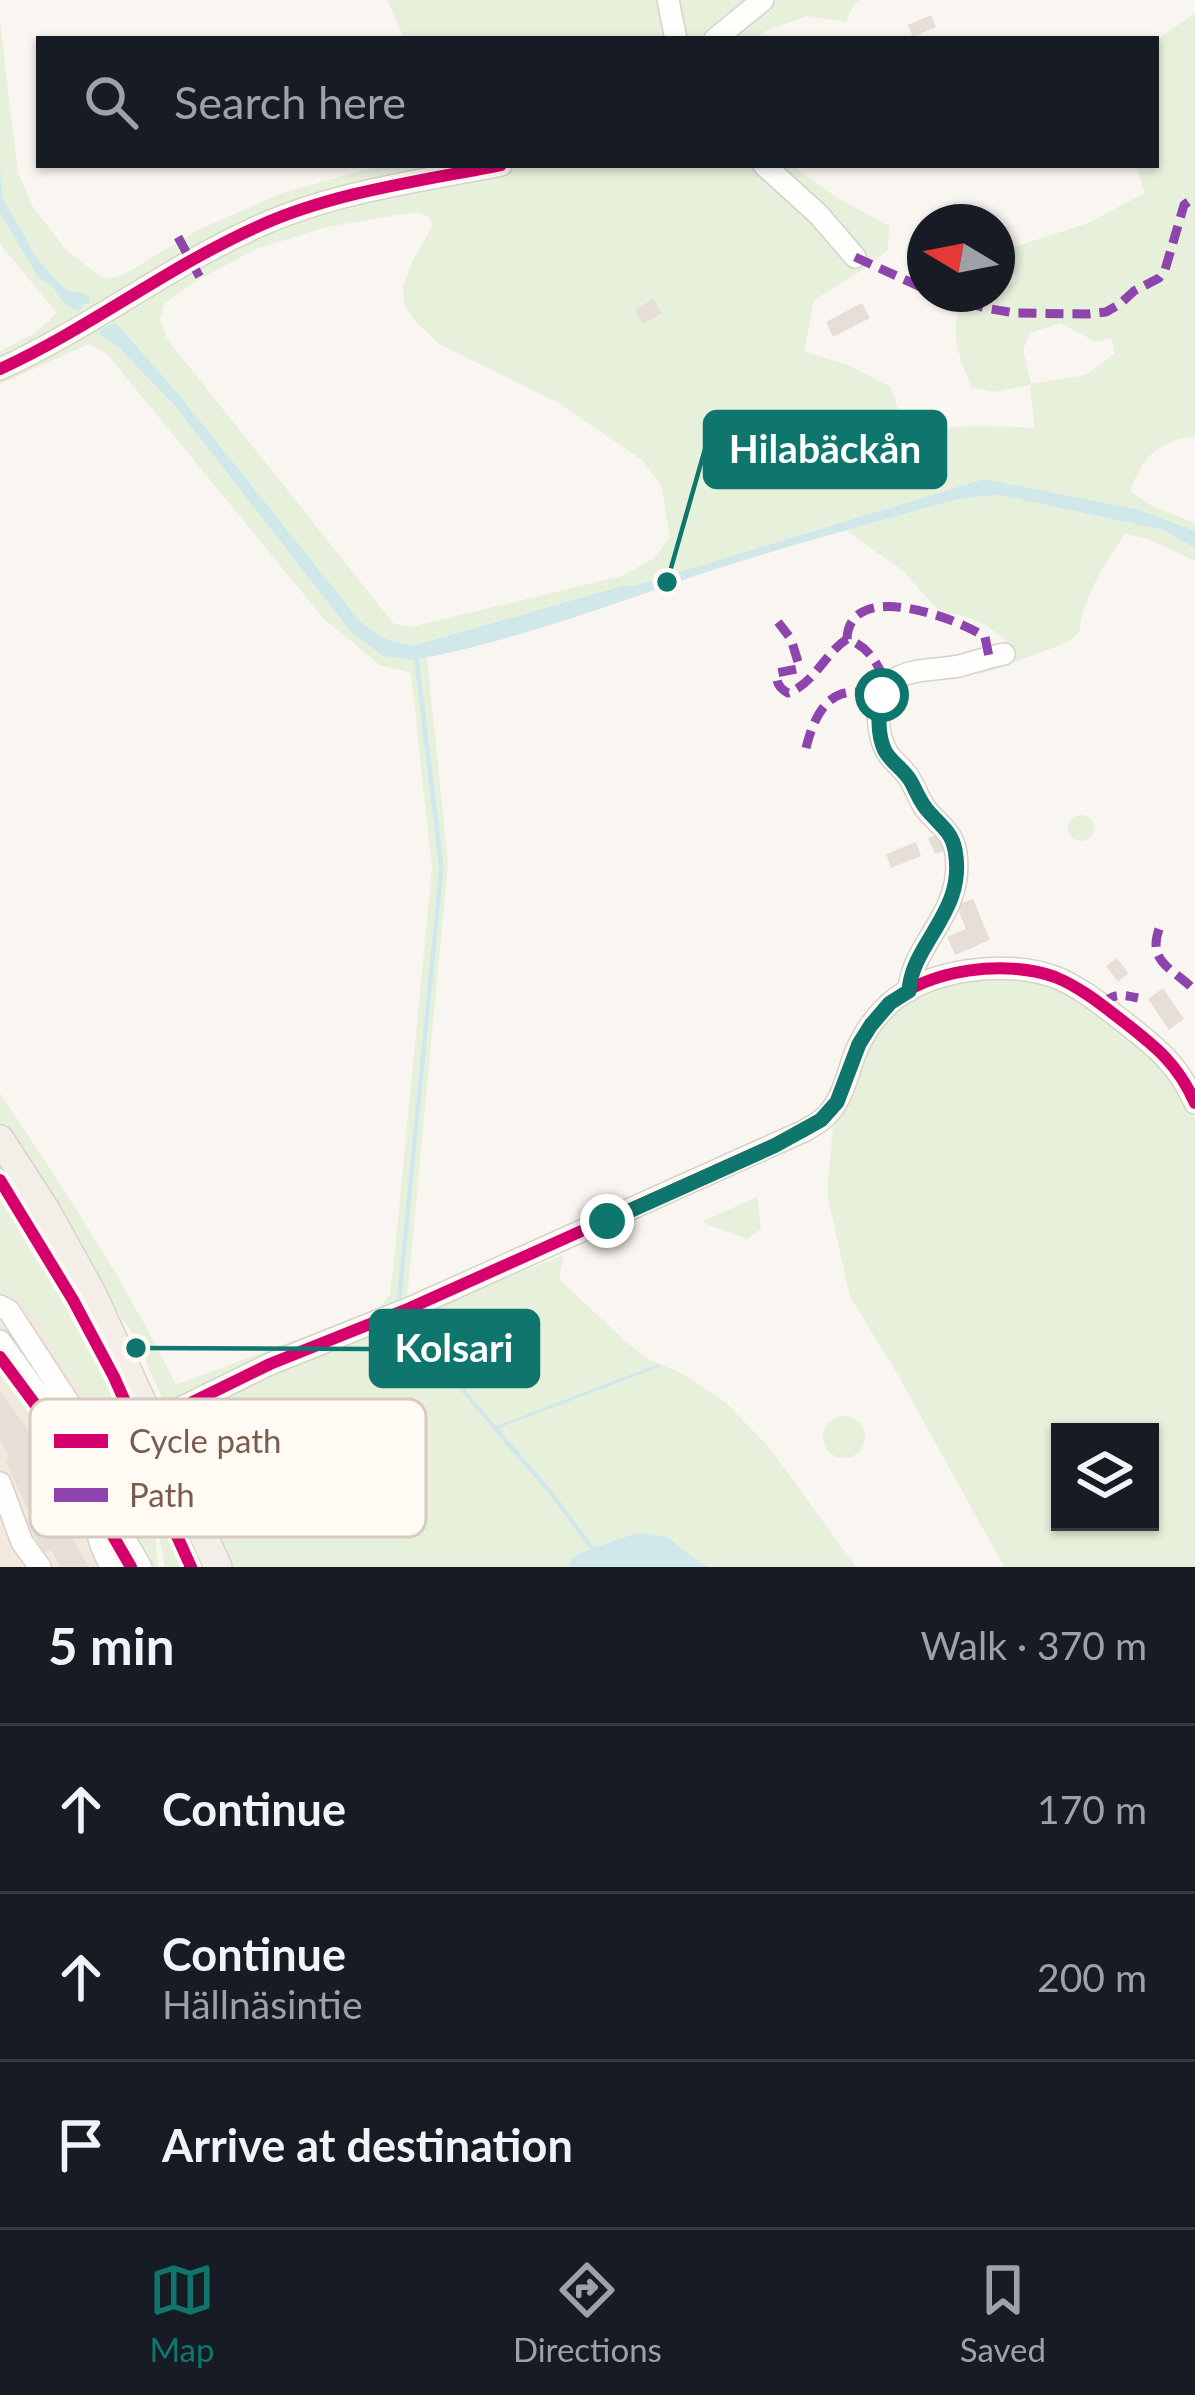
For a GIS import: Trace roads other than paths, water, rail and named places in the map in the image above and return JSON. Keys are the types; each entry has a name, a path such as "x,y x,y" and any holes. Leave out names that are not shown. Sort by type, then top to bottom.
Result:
{"main road":[{"path":"0,1139 72,1253 141,1399"},
{"path":"204,1537 218,1567"}],"street":[{"path":"668,0 675,36"},
{"path":"719,36 764,0"},
{"path":"0,369 199,255 261,225 395,186 485,168"},
{"path":"767,168 819,215 855,257"},
{"path":"909,991 916,962 949,904 956,857 950,834 927,811 905,772 886,752 879,719 882,695 893,680 904,675 1004,654"},
{"path":"200,1399 270,1364 388,1318 804,1131 828,1115 837,1102 859,1044 890,1003 939,977 994,968 1058,978 1152,1043 1184,1078 1195,1103"},
{"path":"0,1306 9,1311 66,1399"},
{"path":"0,1341 41,1399"},
{"path":"0,1483 22,1542 40,1567"},
{"path":"98,1537 111,1567"},
{"path":"124,1537 141,1567"}],"water":[{"path":"0,164 3,198 35,255 68,291 89,297 90,304 80,311 39,279 0,213"},
{"path":"113,323 180,396 360,621 399,643 416,645 633,586 984,479 1140,510 1195,531 1195,548 1163,530 1000,495 962,498 736,563 527,632 419,659 444,867 401,1304 396,1306 439,868 414,660 383,656 350,631 175,406 101,335 99,330"},
{"path":"406,1320 496,1426 662,1366 499,1428 501,1438 402,1322"},
{"path":"637,1533 667,1537 710,1567 569,1567 575,1556"}],"waterway":[{"path":"499,1433 593,1550"}],"place":[{"name":"Hilabäckån","path":"667,582"},
{"name":"Kolsari","path":"136,1348"}]}
